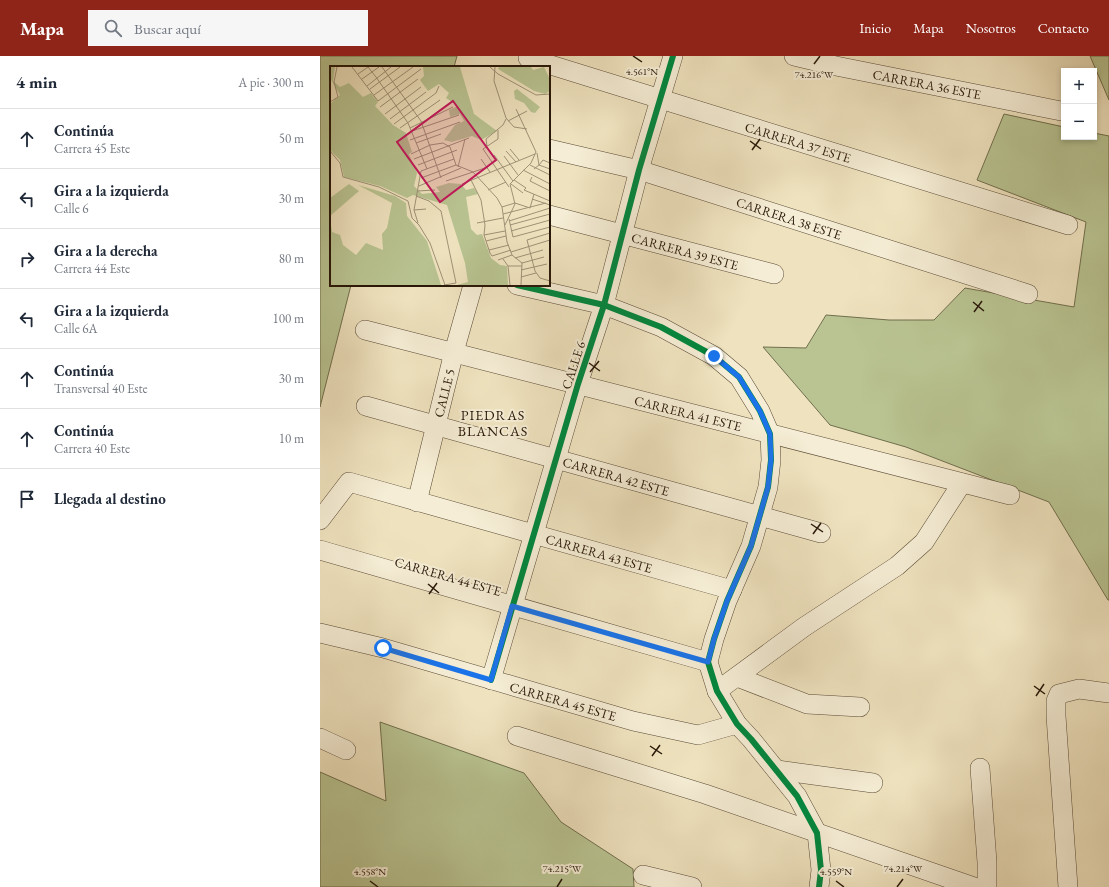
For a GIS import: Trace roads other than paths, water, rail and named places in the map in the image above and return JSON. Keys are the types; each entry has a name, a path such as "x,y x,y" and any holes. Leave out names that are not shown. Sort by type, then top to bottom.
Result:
{"street":[{"name":"CALLE 6","path":"491,680 578,384 604,305 640,170 673,56"},
{"name":"CARRERA 36 ESTE","path":"794,56 836,66 1061,111"},
{"name":"CARRERA 37 ESTE","path":"528,60 548,66"},
{"name":"CARRERA 37 ESTE","path":"550,66 1068,225"},
{"name":"CARRERA 38 ESTE","path":"550,149 640,170 1028,294"},
{"name":"CARRERA 39 ESTE","path":"550,215 774,274"},
{"name":"CALLE 5","path":"417,502 454,352 473,286"},
{"path":"521,286 604,305 661,327 714,356 739,377 760,411 770,434 771,460 768,480 751,546 727,601 708,662 717,691 737,724 777,770 797,796 817,833 821,870 819,887"},
{"name":"CARRERA 41 ESTE","path":"365,330 1010,495"},
{"name":"CARRERA 42 ESTE","path":"366,406 821,534"},
{"name":"CARRERA 43 ESTE","path":"320,520 349,482 732,590"},
{"path":"717,691 804,627 896,566 924,542 962,483"},
{"name":"CARRERA 44 ESTE","path":"320,550 708,662"},
{"name":"CARRERA 45 ESTE","path":"320,633 383,648 633,721 698,735 737,724"},
{"path":"737,677 807,704 860,707"},
{"path":"1068,887 1056,701 1059,694 1079,689 1109,693"},
{"path":"517,736 705,794 974,887"},
{"path":"320,738 346,750"},
{"path":"980,768 987,862 987,887"},
{"path":"777,770 873,783"},
{"path":"643,876 692,887"}],"district":[{"name":"PIEDRAS BLANCAS","path":"493,424"}]}
